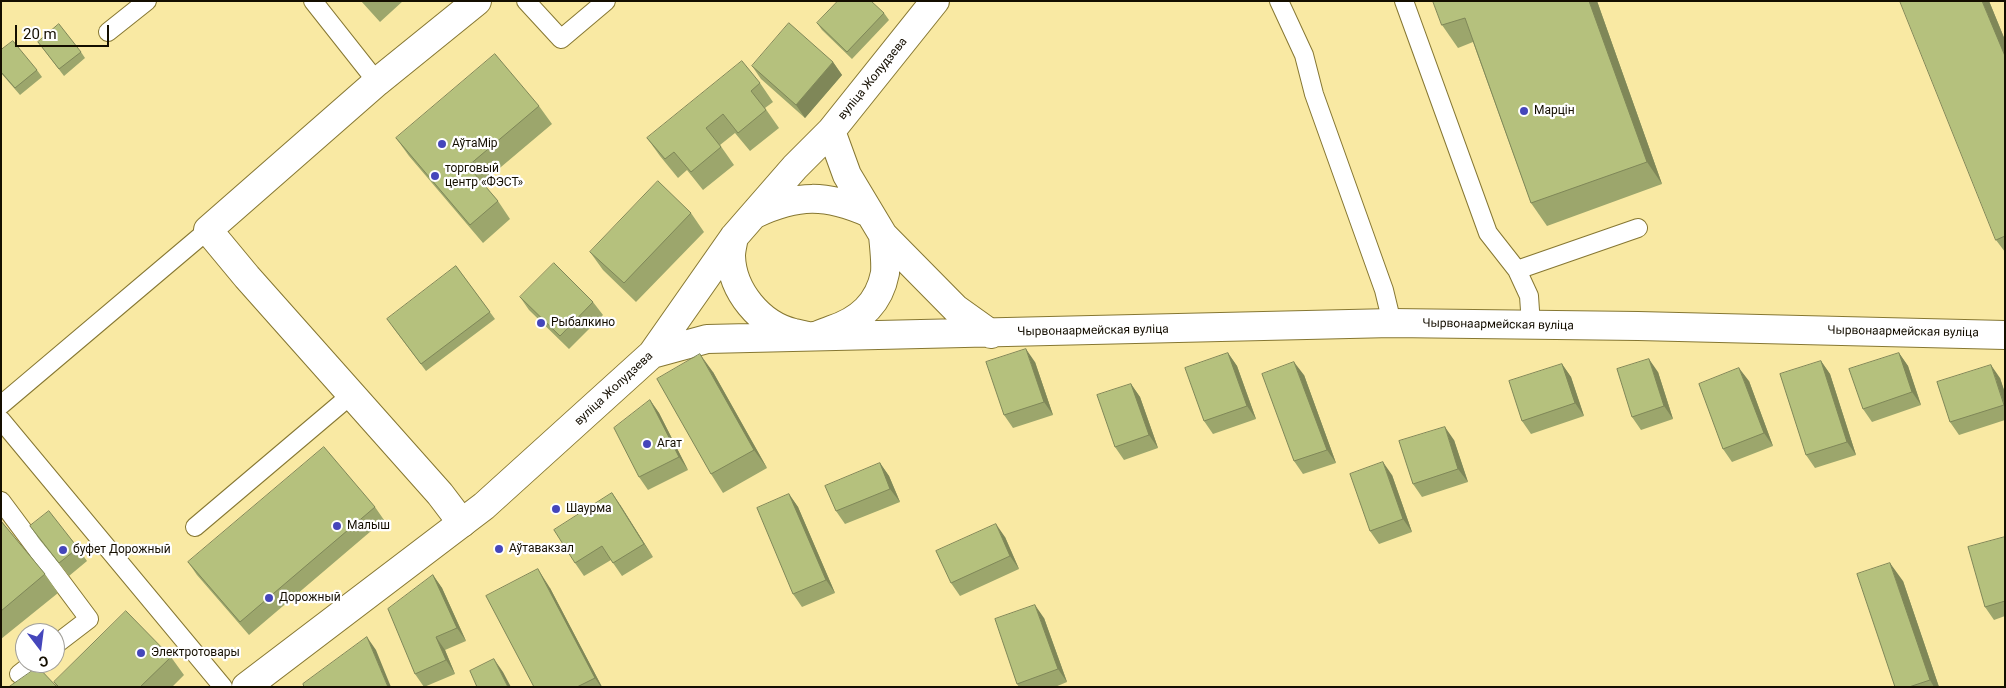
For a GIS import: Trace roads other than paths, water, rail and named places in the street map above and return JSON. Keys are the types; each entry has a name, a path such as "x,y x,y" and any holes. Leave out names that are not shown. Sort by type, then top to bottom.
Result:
{"street":[{"path":"462,523 440,494 351,395 208,230 377,82 477,1"},
{"name":"вуліца Жолудзева","path":"246,687 498,494 652,354 734,237 795,167 831,131 935,1"},
{"path":"652,354 707,339 812,336 848,325 868,310 880,288 885,272 876,224 848,175 831,131"},
{"path":"751,216 773,206 800,199 827,199 846,203 876,224 956,309 991,334"},
{"path":"734,237 731,255 734,277 744,298 758,314 771,324 782,330 812,336"},
{"name":"Чырвонаармейская вуліца","path":"812,336 991,334 1392,323 2005,335"}],"lane":[{"path":"108,32 147,1"},
{"path":"313,1 377,82"},
{"path":"526,1 562,39 606,1"},
{"path":"1279,1 1304,55 1314,94 1384,290 1392,323"},
{"path":"1404,1 1488,233 1517,270 1529,296 1531,325"},
{"path":"1517,270 1638,228"},
{"path":"1,405 208,230"},
{"path":"195,527 351,395"},
{"path":"1,420 224,687"},
{"path":"1,501 89,619 65,638"}],"place":[{"name":"Марцін","path":"1524,111"},
{"name":"АўтаМір","path":"442,144"},
{"name":"торговый центр «ФЭСТ»","path":"435,176"},
{"name":"Рыбалкино","path":"541,323"},
{"name":"Агат","path":"647,444"},
{"name":"Шаурма","path":"556,509"},
{"name":"Малыш","path":"337,526"},
{"name":"Аўтавакзал","path":"499,549"},
{"name":"буфет Дорожный","path":"63,550"},
{"name":"Дорожный","path":"269,598"},
{"name":"Электротовары","path":"141,653"}]}
